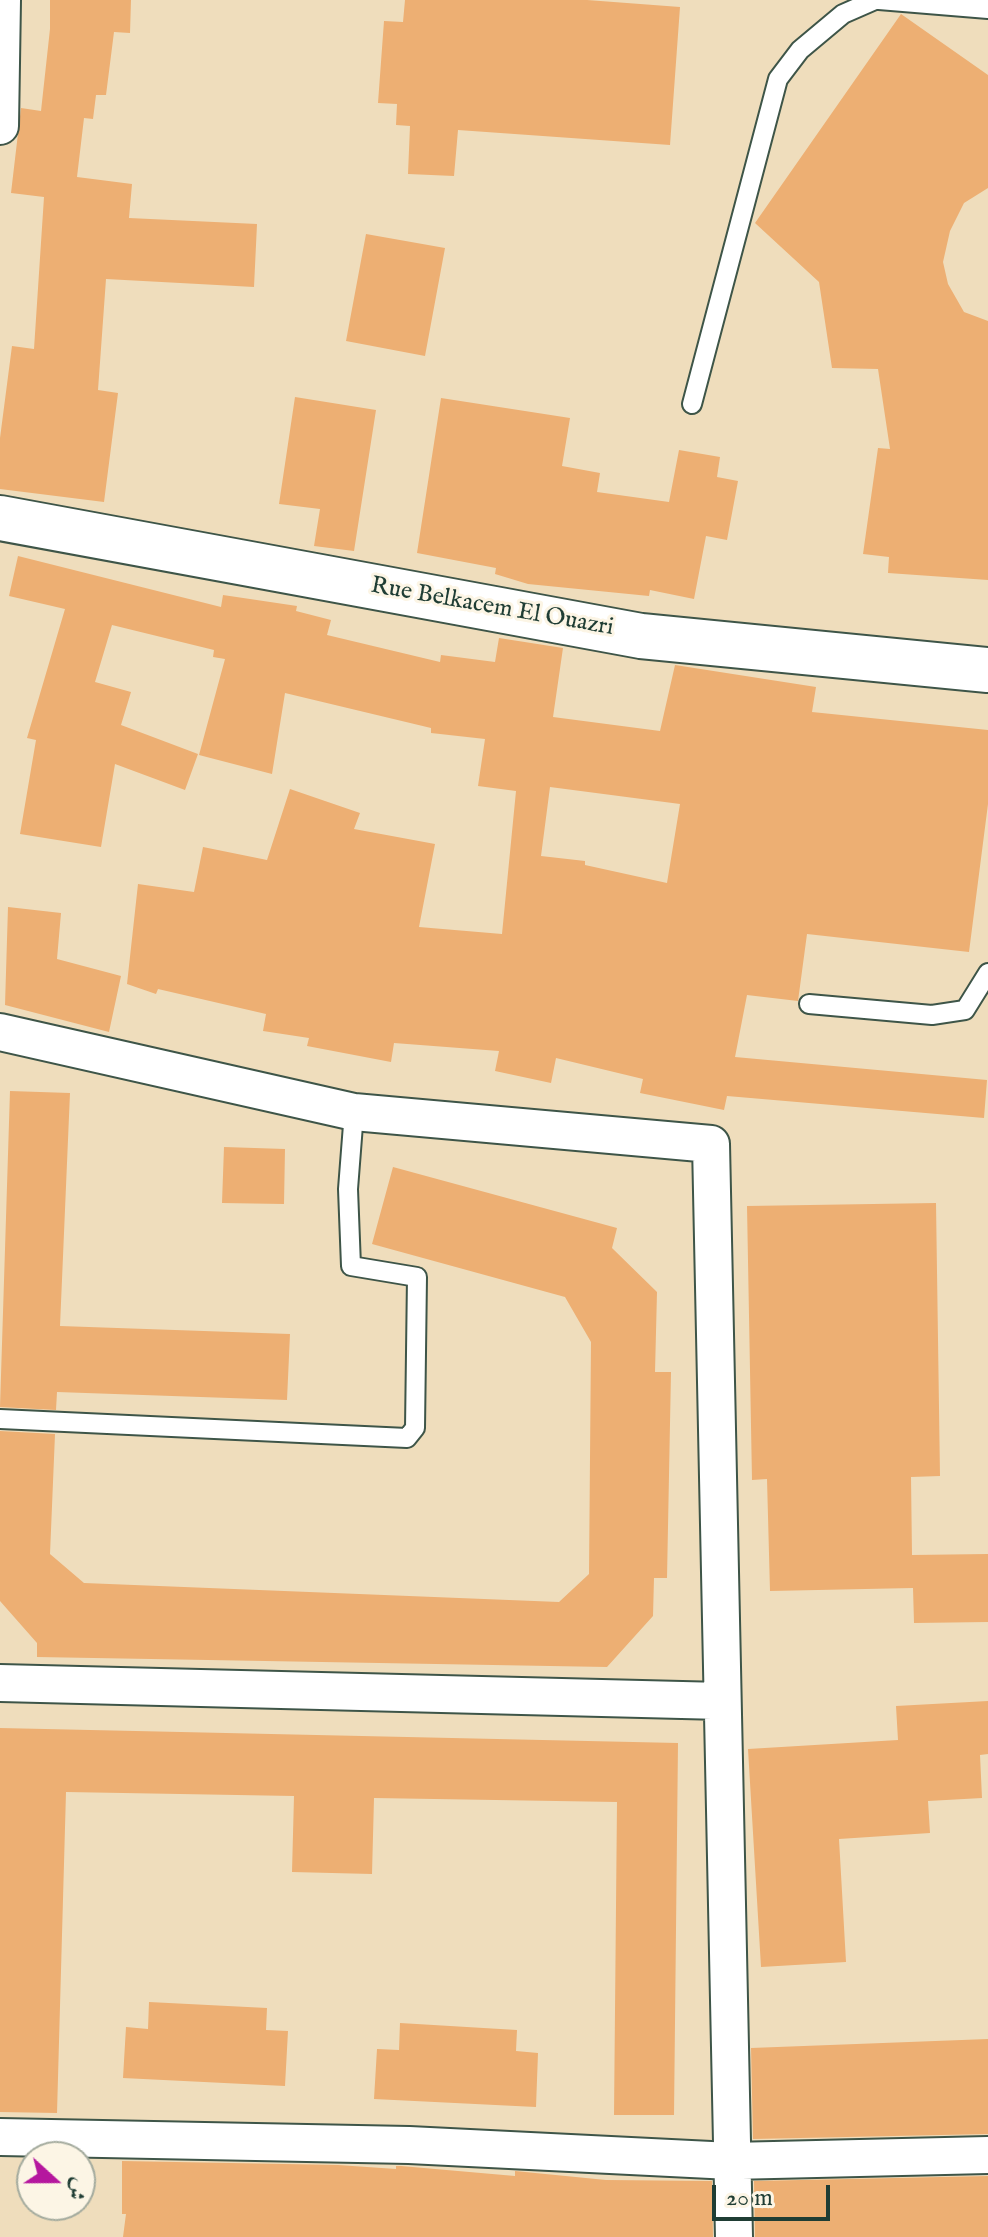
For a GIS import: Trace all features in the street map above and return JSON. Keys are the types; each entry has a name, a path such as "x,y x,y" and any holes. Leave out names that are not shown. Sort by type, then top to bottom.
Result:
{"street":[{"path":"0,126 2,0"},
{"name":"Rue Belkacem El Ouazri","path":"0,518 641,636 988,670"},
{"path":"0,1032 354,1112 711,1144 734,2237"},
{"path":"0,1683 722,1701"},
{"path":"0,2137 409,2145 731,2161 988,2155"}],"lane":[{"path":"692,404 778,79 800,50 843,14 877,0 988,9"},
{"path":"809,1004 943,1014 965,1010 988,973"},
{"path":"0,1419 407,1438 415,1428 417,1277 351,1266 348,1189 354,1112"}],"building":[{"path":"50,0 131,0 130,33 114,32 106,95 96,95 93,119 84,118 77,177 132,184 129,218 257,224 254,287 106,279 98,390 118,393 104,502 0,489 0,438 12,346 34,349 44,197 11,193 21,108 41,111"},
{"path":"405,0 587,0 680,7 670,145 458,130 454,176 408,174 410,126 396,125 397,104 378,103 384,21 403,22"},
{"path":"901,14 988,75 988,188 964,203 950,231 943,262 948,284 964,312 988,321 988,580 888,573 889,557 863,554 878,448 890,449 878,369 832,368 819,282 755,223"},
{"path":"366,234 445,248 425,356 346,341"},
{"path":"295,397 376,410 354,551 314,546 320,509 279,504"},
{"path":"441,398 570,418 562,466 600,473 597,492 669,502 679,450 720,457 717,477 738,481 727,540 706,536 694,599 650,590 649,596 528,584 495,574 496,568 417,553"},
{"path":"18,556 221,607 223,595 297,606 296,611 331,620 327,635 440,662 441,655 495,662 499,638 563,648 553,717 660,731 675,665 816,687 812,712 988,730 988,804 969,952 807,934 798,1001 747,995 735,1057 987,1080 984,1118 727,1096 724,1110 640,1093 643,1079 556,1058 551,1083 495,1071 499,1051 394,1043 391,1062 307,1046 309,1038 263,1031 266,1014 158,989 156,994 127,984 138,884 194,892 203,847 267,860 290,789 360,813 354,829 435,844 419,927 502,934 516,791 478,786 485,739 431,733 431,728 285,693 272,774 199,755 225,659 213,657 214,650 112,625 95,682 131,692 121,725 198,754 185,790 115,764 101,847 20,834 36,740 27,738 65,609 9,596","holes":["550,787 680,804 667,883 585,865 585,861 541,856"]},
{"path":"8,907 61,913 57,959 121,976 109,1032 5,1005"},
{"path":"10,1091 70,1093 60,1326 290,1334 287,1400 57,1392 56,1410 0,1407"},
{"path":"224,1147 285,1149 284,1204 222,1203"},
{"path":"393,1167 617,1228 612,1248 657,1292 655,1372 671,1372 667,1578 654,1578 653,1616 607,1667 37,1657 37,1643 0,1601 0,1431 55,1434 50,1554 84,1583 559,1602 589,1574 591,1342 565,1297 372,1244"},
{"path":"936,1203 940,1476 911,1477 912,1555 988,1554 988,1622 914,1623 913,1588 770,1591 767,1479 752,1480 747,1206"},
{"path":"988,1701 988,1754 980,1755 982,1798 928,1801 930,1833 839,1839 846,1962 761,1967 748,1749 898,1740 896,1706"},
{"path":"0,1728 678,1743 674,2115 614,2115 617,1802 374,1798 372,1874 292,1872 294,1796 66,1792 57,2113 0,2112"},
{"path":"149,2002 267,2008 266,2030 288,2031 285,2086 123,2078 126,2027 148,2029"},
{"path":"400,2023 517,2030 516,2051 538,2053 536,2107 374,2099 377,2049 399,2050"},
{"path":"988,2039 988,2134 753,2139 751,2048"},
{"path":"122,2161 396,2169 396,2166 401,2166 515,2176 515,2171 606,2180 712,2181 713,2237 123,2237 126,2214 122,2214"},
{"path":"988,2176 988,2237 755,2237 754,2181"}]}
